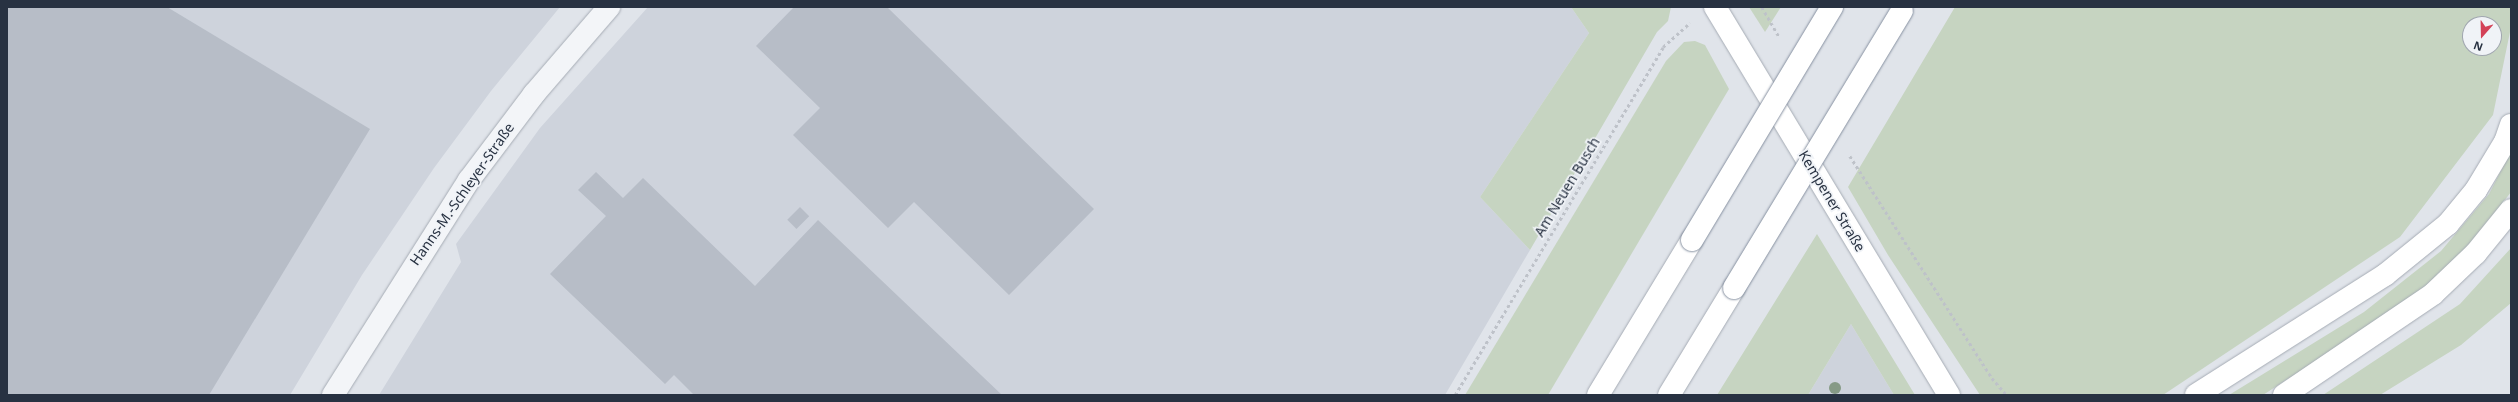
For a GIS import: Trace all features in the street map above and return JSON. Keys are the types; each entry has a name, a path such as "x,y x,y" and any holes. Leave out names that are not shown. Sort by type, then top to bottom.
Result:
{"main road":[{"name":"Kempener Straße","path":"1715,7 1949,395"},
{"path":"1598,395 1832,7"},
{"path":"1669,395 1904,8"},
{"path":"2196,395 2385,275 2448,224 2476,190 2505,142 2511,125"},
{"path":"2284,395 2433,294 2476,253 2511,210"}],"street":[{"name":"Hanns-M.-Schleyer-Straße","path":"333,395 469,180 534,94 609,7"}],"path":[{"name":"Am Neuen Busch","path":"1455,395 1663,47 1687,25 1715,7"},
{"path":"1762,7 1782,41"},
{"path":"1846,149 1992,378 2007,395"}],"shaded area":[{"path":"7,7 560,7 491,91 434,168 362,275 290,395 7,395"},
{"path":"648,7 1571,7 1589,33 1480,197 1530,250 1445,395 379,395 461,262 456,244 540,128"},
{"path":"1851,324 1894,395 1808,395"}],"green space":[{"path":"1571,7 1671,7 1668,21 1657,32 1530,250 1480,197 1589,33"},
{"path":"1749,7 1781,7 1765,32"},
{"path":"1955,7 2511,7 2511,27 2493,115 2400,237 2163,395 1980,395 1888,255 1848,187"},
{"path":"1695,41 1705,45 1729,89 1548,395 1465,395 1666,61 1684,42"},
{"path":"2511,151 2511,192 2464,253 2407,302 2263,395 2229,395 2364,312 2441,251 2489,194"},
{"path":"1817,234 1915,395 1894,395 1851,324 1808,395 1717,395"},
{"path":"2511,248 2511,303 2461,345 2380,395 2323,395 2460,304"}],"building":[{"path":"7,7 167,7 370,129 209,395 7,395"},
{"path":"794,7 887,7 1094,209 1009,295 914,202 888,228 793,135 820,108 756,46"},
{"path":"596,172 623,198 643,178 755,286 818,220 1002,395 694,395 674,375 665,384 550,274 606,216 578,190"},
{"path":"800,207 809,216 796,229 787,220"}]}
